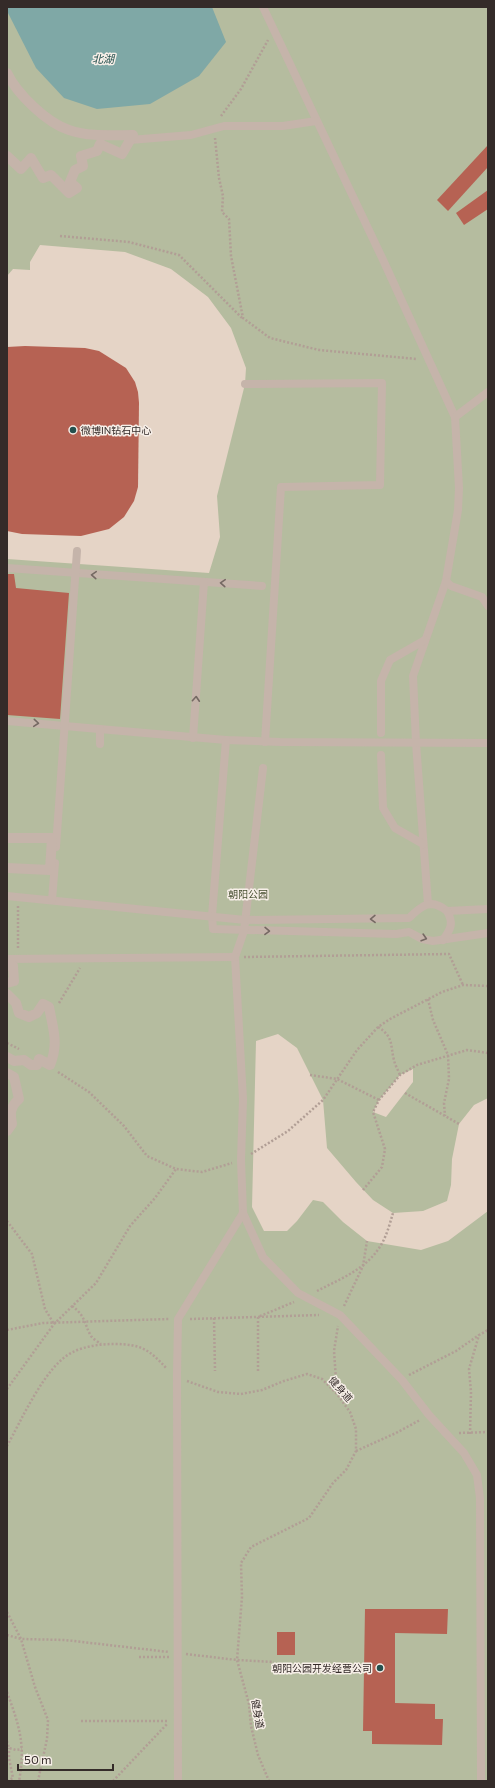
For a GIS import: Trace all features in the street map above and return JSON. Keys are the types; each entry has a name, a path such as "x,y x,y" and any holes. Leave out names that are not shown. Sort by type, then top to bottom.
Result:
{"street":[{"path":"7,73 25,100 47,117 68,130 89,134 133,136 122,154 100,144 96,151 80,156 83,166 75,170 70,182 77,188 68,193 51,175 43,178 32,158 21,169 7,156"},
{"path":"7,838 52,838 50,870 7,868"},
{"path":"7,966 13,966 14,981 7,983"},
{"path":"7,994 16,1003 19,1013 29,1017 38,1013 43,1004 49,1006 55,1033 55,1052 50,1065 39,1059 38,1065 31,1065 24,1060 14,1061 7,1057"},
{"path":"7,1073 14,1076 19,1099 13,1105 10,1114 12,1124 7,1131"}],"lane":[{"path":"262,7 430,360 455,416 459,508 446,581 413,676 416,743 428,904"},
{"path":"130,140 191,135 224,126 283,126 316,121"},
{"path":"245,384 382,383 380,486 282,486 265,742"},
{"path":"455,416 488,392"},
{"path":"52,900 77,551"},
{"path":"7,568 262,586"},
{"path":"446,581 451,586 482,597 488,606"},
{"path":"193,738 204,582"},
{"path":"381,733 381,681 390,660 425,640"},
{"path":"7,720 193,738 265,742 488,743"},
{"path":"100,730 100,744"},
{"path":"226,740 212,916 213,929 396,934 409,932 422,939 433,941 488,933"},
{"path":"381,755 383,808 395,828 423,844"},
{"path":"262,768 244,931 235,957 243,1099 243,1213 263,1257 298,1293 340,1315 402,1380 430,1415 464,1453 477,1475 480,1498 481,1781"},
{"path":"7,896 245,920 409,918 418,909 428,904 440,905 447,911 452,920 451,929 443,940"},
{"path":"447,911 488,909"},
{"path":"409,918 409,932"},
{"path":"7,959 235,957"},
{"path":"178,1781 174,1721 178,1655 178,1319 243,1213"}],"path":[{"path":"243,318 231,256 229,219 222,212 223,196 219,178 215,139 210,130 242,89 274,30"},
{"path":"60,236 129,242 179,255 243,318 270,338 319,350 430,360"},
{"path":"17,897 17,944 20,960"},
{"path":"235,957 449,954 463,985"},
{"path":"51,1020 61,998 80,968 90,958"},
{"path":"428,999 433,1020 448,1055 449,1080 444,1103 445,1116"},
{"path":"378,1027 385,1031 392,1041 394,1060 400,1075"},
{"path":"363,1190 382,1166 385,1149 373,1112 378,1100 400,1075 417,1065 467,1050 488,1053"},
{"path":"310,1075 337,1079 378,1100"},
{"path":"405,1093 459,1124"},
{"path":"7,1389 54,1324 96,1283 130,1226 155,1198 176,1169"},
{"path":"7,1221 32,1254 45,1309 54,1324"},
{"path":"337,1394 334,1351 340,1315 363,1266 367,1241"},
{"path":"72,1306 77,1310 86,1323 91,1337 101,1344"},
{"path":"7,1330 43,1323 86,1323 214,1317 340,1315"},
{"path":"214,1317 215,1371"},
{"path":"402,1380 416,1371 456,1352 488,1330"},
{"path":"470,1434 471,1392 469,1369 480,1335"},
{"name":"健身道","path":"7,1446 37,1392 57,1363 73,1352 101,1344 132,1344 154,1355 168,1371 194,1384 218,1392 241,1394 262,1390 307,1374 322,1379 337,1394 350,1412 356,1429 356,1451 346,1470 333,1483 309,1518 251,1547 241,1562 242,1597 237,1660 249,1704 251,1726 258,1755 269,1781"},
{"path":"356,1451 396,1433 430,1415"},
{"path":"446,1433 470,1434 488,1432"},
{"path":"7,1612 21,1639 35,1687 48,1720 47,1739 38,1781"},
{"path":"7,1635 21,1639 65,1640 178,1655 274,1662"},
{"path":"139,1657 178,1655"},
{"path":"7,1692 20,1728 23,1762 19,1781"},
{"path":"82,1721 174,1721"},
{"path":"113,1781 174,1721"},
{"path":"7,1741 9,1748 8,1758 13,1778 7,1780"},
{"path":"9,1748 16,1750 22,1749"}],"green space":[{"name":"朝阳公园","path":"7,7 488,7 488,1781 7,1781"}],"shaded area":[{"path":"40,245 125,252 171,269 208,297 231,328 246,368 245,384 217,496 220,537 209,573 7,559 7,276 13,269 30,270 30,262"},
{"path":"278,1034 297,1048 323,1100 327,1148 373,1200 393,1213 423,1211 447,1201 451,1185 452,1159 459,1124 474,1105 488,1098 488,1211 448,1241 421,1250 367,1241 343,1222 323,1202 313,1200 297,1221 287,1231 264,1231 252,1207 256,1041"},
{"path":"413,1069 413,1082 386,1117 373,1112 379,1100 400,1075"}],"water":[{"name":"北湖","path":"7,7 212,7 226,42 199,76 150,104 97,109 64,98 36,68 7,11"}],"building":[{"path":"488,145 488,167 448,211 437,200"},
{"path":"488,190 488,209 464,225 456,213"},
{"name":"微博IN钻石中心","path":"25,346 85,348 99,351 126,368 135,382 139,403 138,487 134,501 124,517 109,529 81,536 22,534 7,531 7,347"},
{"path":"7,574 14,574 16,588 69,593 60,719 7,715"},
{"name":"朝阳公园开发经营公司","path":"365,1609 448,1609 447,1634 395,1633 395,1703 435,1704 435,1719 443,1719 442,1745 372,1744 372,1731 363,1731"},
{"path":"277,1632 295,1632 295,1655 277,1655"}],"place":[{"name":"微博IN钻石中心","path":"73,430"},
{"name":"朝阳公园开发经营公司","path":"380,1668"}]}
